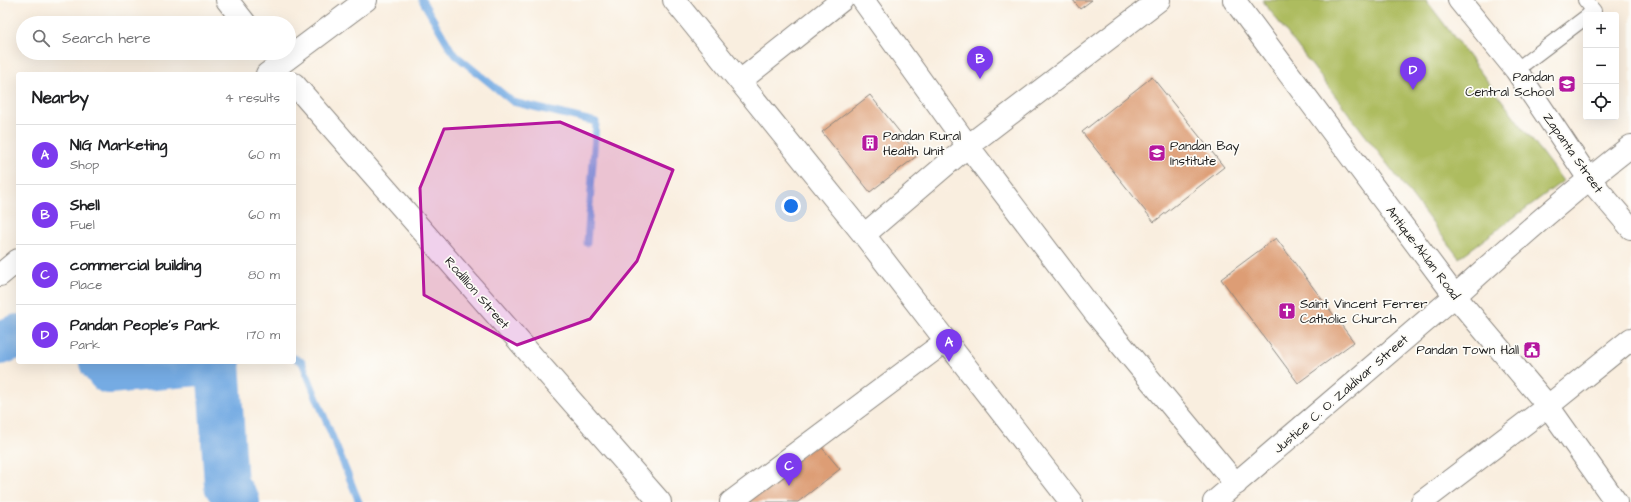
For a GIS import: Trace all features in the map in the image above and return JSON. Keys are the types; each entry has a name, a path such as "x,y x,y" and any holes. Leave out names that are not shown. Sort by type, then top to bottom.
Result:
{"street":[{"path":"227,0 240,16"},
{"path":"296,52 366,0"},
{"path":"674,0 864,235 1071,502"},
{"path":"740,81 842,0"},
{"path":"863,0 968,146 1095,313 1236,484"},
{"path":"864,235 968,146 1158,0"},
{"name":"Antique-Aklan Road","path":"1234,0 1455,296 1548,406 1616,502"},
{"name":"Zapanta Street","path":"1459,0 1516,70 1589,178 1631,228"},
{"path":"275,67 285,60"},
{"name":"Rodillion Street","path":"296,86 660,502"},
{"name":"Justice C. O. Zaldivar Street","path":"1214,502 1455,296 1514,241 1589,178 1631,146"},
{"path":"0,275 16,262"},
{"path":"1433,499 1631,339"},
{"path":"731,502 946,341"}],"lane":[{"path":"1585,0 1594,11 1593,12"},
{"path":"1516,70 1583,19"}],"highlighted area":[{"path":"560,122 673,170 637,261 590,319 517,345 424,295 420,188 444,129"}],"green space":[{"path":"1262,0 1426,0 1563,181 1459,258"}],"building":[{"path":"1073,0 1092,0 1080,9"},
{"path":"1152,77 1224,167 1154,222 1082,132"},
{"name":"Pandan Rural Health Unit","path":"870,95 918,155 870,192 822,132"},
{"name":"Saint Vincent Ferrer Catholic Church","path":"1276,238 1354,342 1298,383 1221,279"},
{"path":"818,443 840,469 798,502 737,502"}],"waterway":[{"path":"422,0 453,53 513,102 596,122 587,243"},
{"path":"0,343 16,337"},
{"path":"296,359 302,362 359,502"},
{"path":"103,364 109,372 197,364"},
{"path":"218,364 226,485 238,502"}],"place":[{"name":"Shell","path":"980,79"},
{"name":"Pandan Central School","path":"1567,84"},
{"name":"Pandan People's Park","path":"1413,90"},
{"name":"Pandan Rural Health Unit","path":"870,143"},
{"name":"Pandan Bay Institute","path":"1157,153"},
{"name":"Saint Vincent Ferrer Catholic Church","path":"1287,311"},
{"name":"Pandan Town Hall","path":"1532,350"},
{"name":"NIG Marketing","path":"949,362"},
{"name":"commercial building","path":"789,486"}]}
